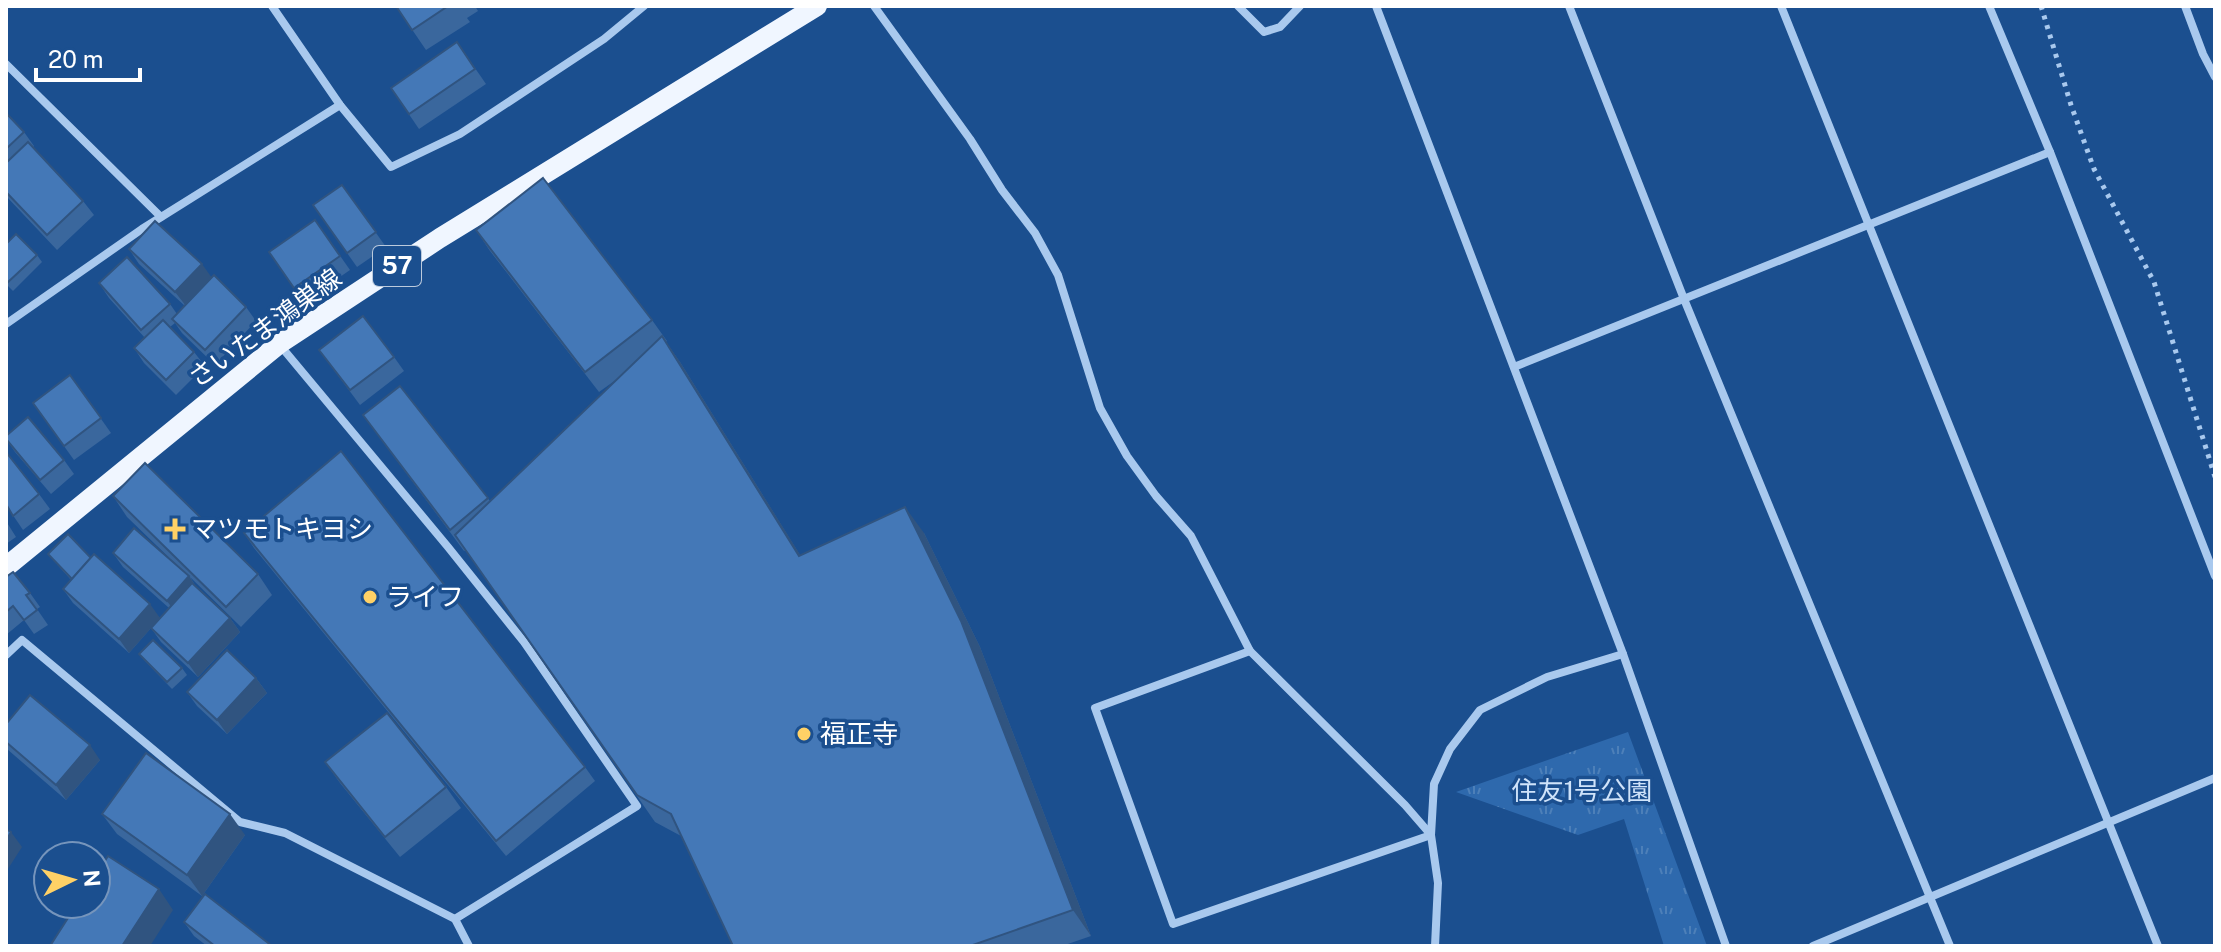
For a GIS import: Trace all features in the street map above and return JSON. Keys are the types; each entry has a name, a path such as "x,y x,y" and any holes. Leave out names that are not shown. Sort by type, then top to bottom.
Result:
{"main road":[{"name":"さいたま鴻巣線","path":"6,567 279,344 440,238 817,6"}],"street":[{"path":"272,6 340,105 391,167 460,134 604,39 644,6"},
{"path":"874,6 1035,233 1058,275 1100,408 1127,456 1191,536 1250,651 1431,835"},
{"path":"1238,6 1264,32 1280,27 1300,6"},
{"path":"1376,6 1623,654 1726,946"},
{"path":"1569,6 1684,299 1950,946"},
{"path":"1781,6 2158,946"},
{"path":"1989,6 2050,152 2215,576"},
{"path":"2185,6 2215,77"},
{"path":"6,64 161,217"},
{"path":"6,324 161,217 340,105"},
{"path":"1514,367 2050,152"},
{"path":"279,344 524,642 637,806 455,919"},
{"path":"6,655 22,640 240,822 285,833 455,919 469,946"},
{"path":"1250,651 1095,708 1173,924 1431,835"},
{"path":"1435,946 1438,883 1431,835 1434,784 1450,749 1480,710 1547,677 1623,654"},
{"path":"1813,946 2215,778"}],"path":[{"path":"2041,6 2094,169 2154,282 2215,477"}],"green space":[{"name":"住友1号公園","path":"1628,732 1707,946 1664,946 1624,819 1578,835 1456,792"}],"building":[{"path":"396,6 448,6 412,30"},
{"path":"457,42 475,69 409,114 391,88"},
{"path":"6,113 24,132 6,149"},
{"path":"28,142 83,201 47,235 6,192 6,163"},
{"path":"543,178 652,320 585,372 476,230"},
{"path":"342,185 376,232 347,253 313,205"},
{"path":"315,220 340,256 294,288 269,252"},
{"path":"155,221 202,264 175,292 129,249"},
{"path":"16,234 37,255 7,283 6,244"},
{"path":"127,257 170,304 141,330 99,283"},
{"path":"214,275 246,307 205,350 172,319"},
{"path":"363,316 394,357 350,390 319,350"},
{"path":"163,320 194,352 166,380 134,348"},
{"name":"福正寺","path":"662,336 799,556 905,507 961,621 1073,910 970,946 733,946 671,814 637,795 455,535"},
{"path":"70,375 101,418 64,446 33,403"},
{"path":"400,386 488,498 450,530 363,415"},
{"path":"28,417 64,460 40,480 6,439"},
{"path":"341,451 585,767 496,841 244,533"},
{"path":"6,452 39,494 13,516 6,504"},
{"path":"145,463 258,574 226,607 113,496"},
{"path":"134,528 189,576 167,601 113,553"},
{"path":"68,534 91,558 72,579 48,554"},
{"path":"94,554 150,604 119,639 63,589"},
{"path":"13,572 30,593 26,595 37,610 24,620 13,606 6,612 6,577"},
{"path":"192,583 230,618 188,663 151,628"},
{"path":"153,640 182,668 167,682 139,654"},
{"path":"227,650 256,678 217,720 187,692"},
{"path":"30,695 90,745 56,785 6,742 6,724"},
{"path":"387,713 446,787 385,837 325,762"},
{"path":"146,753 230,814 187,875 102,814"},
{"path":"112,859 159,889 122,946 50,946 67,920 112,920"},
{"path":"205,894 272,946 215,946 184,922"}],"place":[{"name":"マツモトキヨシ","path":"175,529"},
{"name":"ライフ","path":"370,597"},
{"name":"福正寺","path":"804,734"}]}
